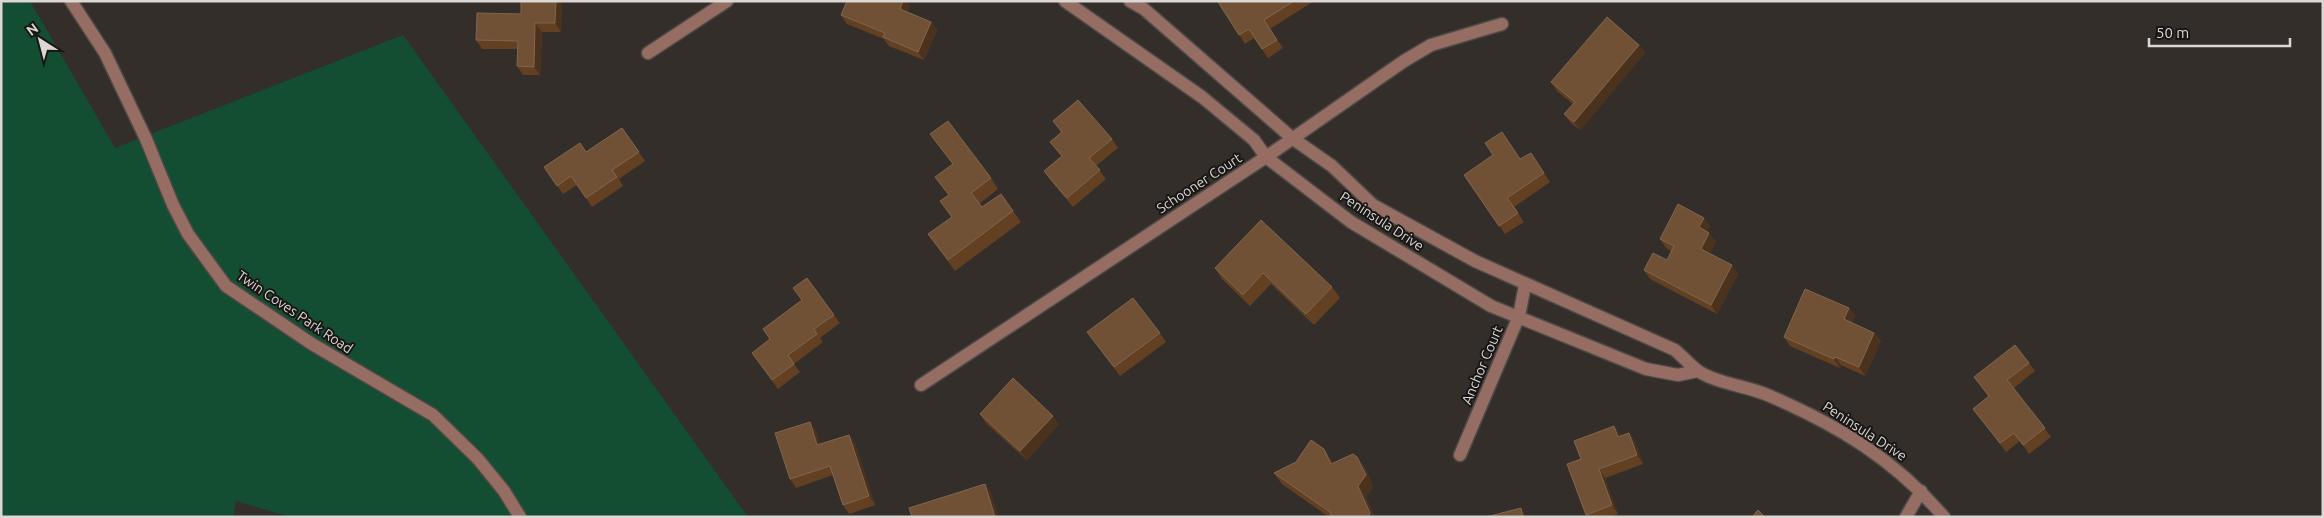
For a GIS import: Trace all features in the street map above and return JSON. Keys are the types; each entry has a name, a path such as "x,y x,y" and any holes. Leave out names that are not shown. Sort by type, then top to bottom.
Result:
{"street":[{"name":"Twin Coves Park Road","path":"71,1 105,53 146,139 173,205 188,234 226,286 312,344 433,415 478,459 504,491 520,517"},
{"path":"648,53 727,1"},
{"name":"Peninsula Drive","path":"1065,1 1202,96 1254,140 1266,157 1351,222 1492,306 1646,369 1678,375 1698,371"},
{"name":"Peninsula Drive","path":"1130,1 1144,9 1292,138 1332,166 1373,205 1474,261 1675,350 1698,371 1753,389 1820,418 1893,465 1921,490 1944,517"},
{"name":"Schooner Court","path":"921,384 1266,157 1404,61 1431,46 1502,24"},
{"name":"Anchor Court","path":"1460,455 1519,316 1525,285"},
{"path":"1906,517 1921,490"}],"green space":[{"path":"1,1 30,1 115,148 403,35 748,517 291,517 236,501 233,517 1,517"}],"building":[{"path":"521,1 556,1 555,23 535,23 534,67 517,66 518,41 476,40 477,13 521,14"},
{"path":"847,1 903,1 900,9 931,22 918,52 883,37 885,33 841,15"},
{"path":"1218,1 1294,1 1264,20 1277,40 1262,49 1249,29 1239,35"},
{"path":"1607,17 1639,45 1574,122 1564,114 1575,102 1551,82"},
{"path":"1078,100 1112,139 1089,158 1100,170 1067,198 1044,171 1062,156 1050,142 1062,132 1053,121"},
{"path":"948,121 991,178 971,193 982,207 1001,194 1013,211 948,260 928,234 952,217 940,201 949,195 935,177 953,164 930,134"},
{"path":"622,128 639,152 612,170 617,177 586,198 571,176 557,186 544,167 580,143 586,152"},
{"path":"1502,132 1520,159 1531,153 1544,173 1507,198 1518,213 1499,226 1464,175 1493,155 1485,143"},
{"path":"1678,204 1704,218 1699,227 1709,233 1701,249 1732,265 1711,305 1644,270 1653,253 1667,260 1674,246 1660,239"},
{"path":"1261,220 1332,287 1306,314 1263,273 1243,295 1215,268"},
{"path":"807,278 834,315 814,329 817,334 788,355 794,364 772,380 752,353 770,339 763,329 802,300 793,288"},
{"path":"1805,289 1849,308 1844,319 1874,333 1859,367 1835,357 1834,359 1784,337"},
{"path":"1133,298 1160,333 1114,367 1087,332"},
{"path":"2015,345 2029,363 2007,380 2045,428 2023,445 2014,433 2000,443 1973,409 1989,396 1974,377"},
{"path":"1013,378 1053,416 1020,451 980,414"},
{"path":"810,422 817,445 849,435 869,496 843,505 830,466 790,479 775,433"},
{"path":"1614,426 1618,437 1629,433 1637,455 1599,469 1612,505 1586,515 1567,464 1581,459 1574,441"},
{"path":"1311,440 1324,449 1331,464 1353,454 1357,457 1366,475 1358,486 1370,513 1368,517 1332,517 1330,512 1274,473 1296,462"},
{"path":"985,484 995,517 912,517 909,508"},
{"path":"1521,508 1523,517 1486,517"},
{"path":"1758,510 1765,517 1752,517"}]}
